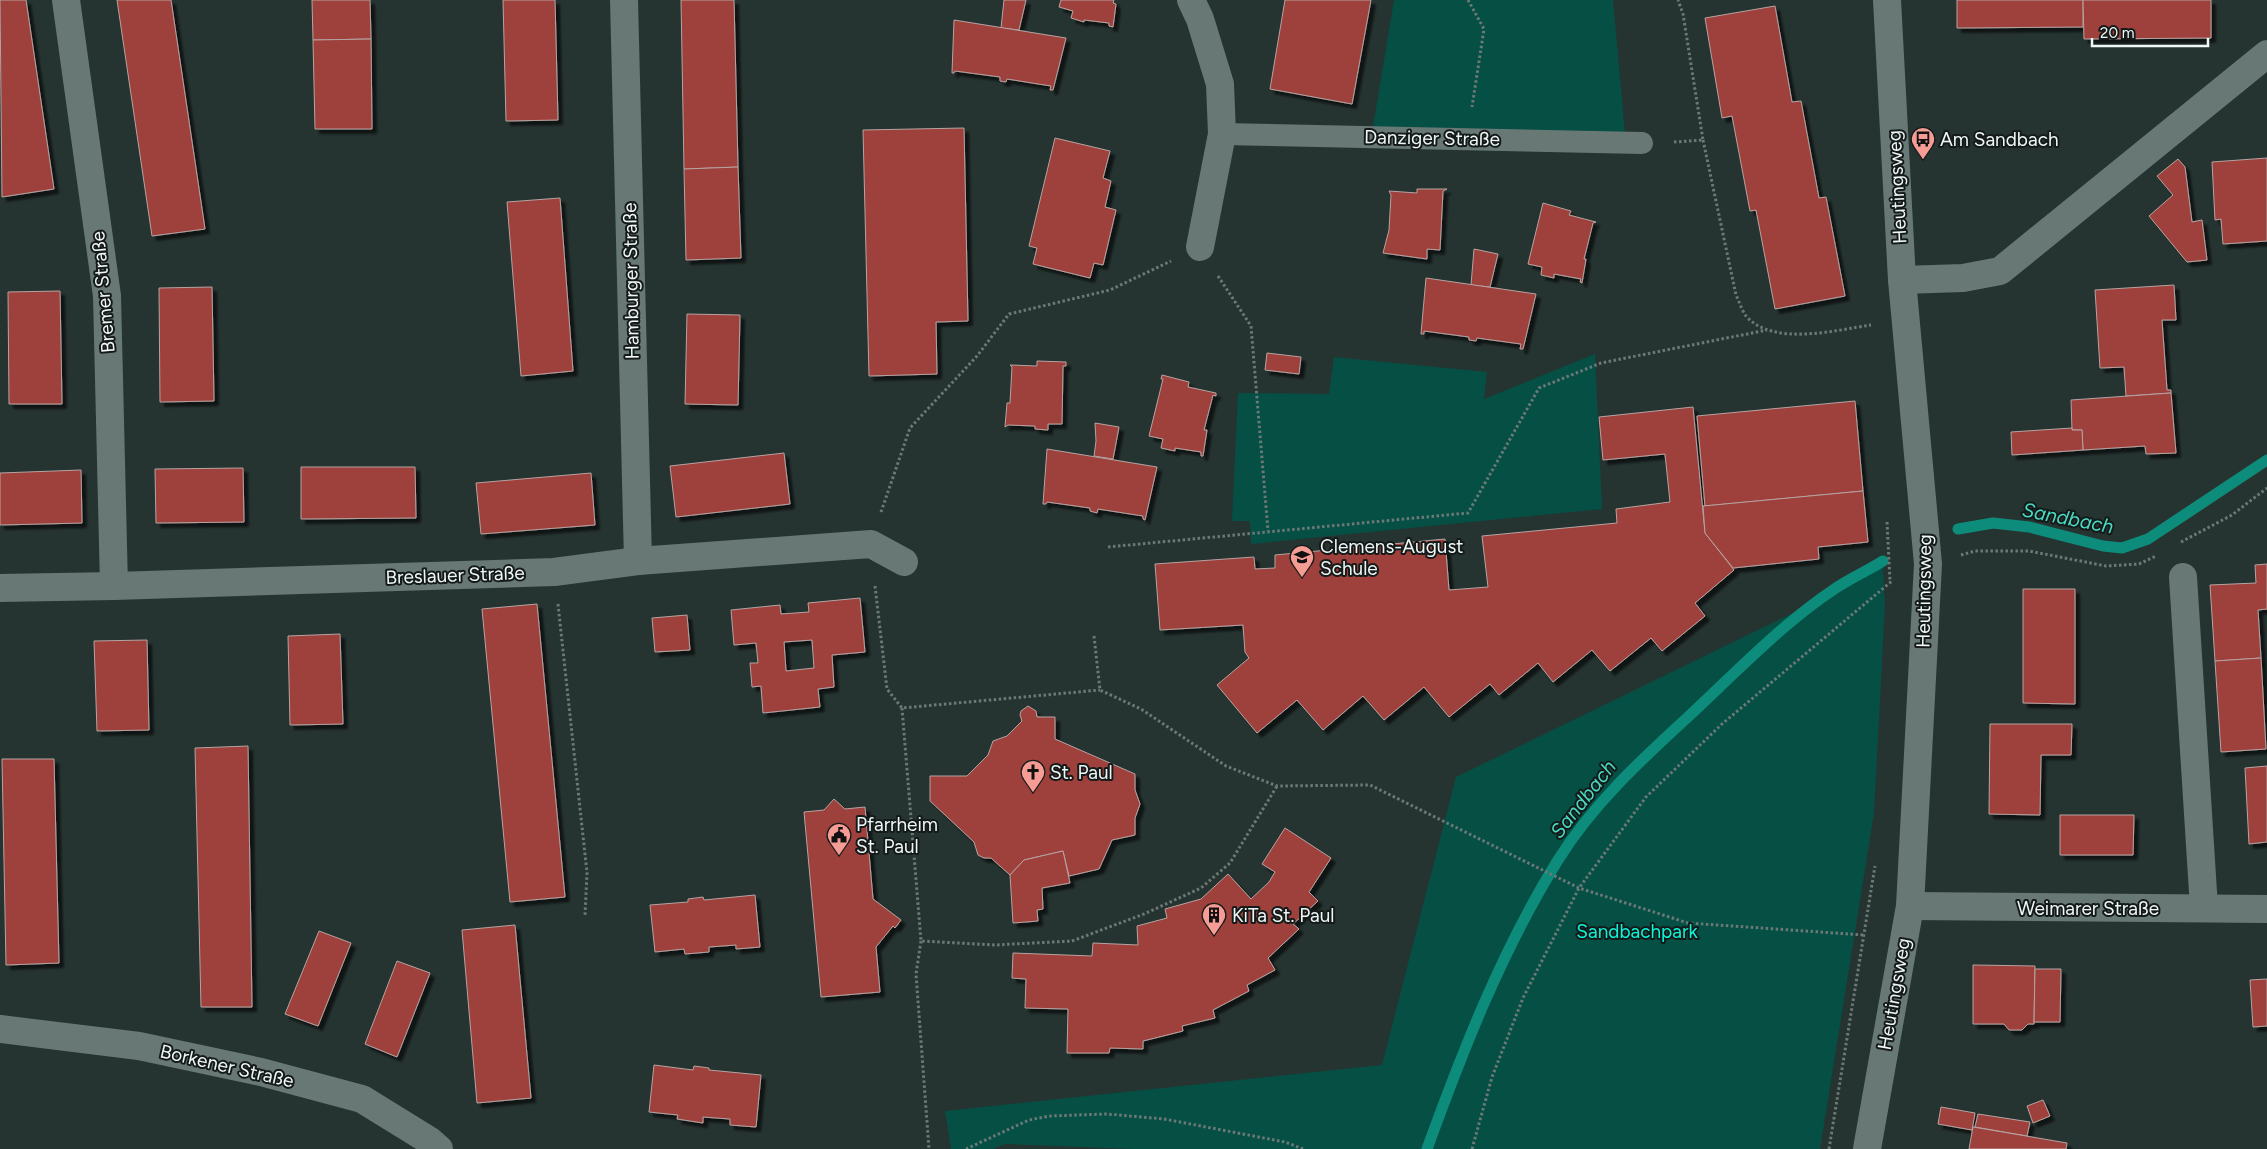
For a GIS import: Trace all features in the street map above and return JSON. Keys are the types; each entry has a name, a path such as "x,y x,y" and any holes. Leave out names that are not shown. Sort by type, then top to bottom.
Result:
{"street":[{"name":"Bremer Straße","path":"66,0 107,296 114,586"},
{"name":"Hamburger Straße","path":"624,0 638,561"},
{"path":"1191,0 1200,19 1220,84 1222,134 1200,247"},
{"name":"Heutingsweg","path":"1867,1149 1910,906 1928,564 1902,280 1887,0"},
{"path":"1902,280 1963,278 2000,271 2267,54"},
{"name":"Breslauer Straße","path":"0,588 554,572 638,561 871,544"},
{"path":"871,544 904,562"},
{"path":"2183,577 2204,908"},
{"name":"Weimarer Straße","path":"1910,906 2267,908"},
{"name":"Borkener Straße","path":"0,1028 139,1046 261,1072 362,1099 430,1141 439,1149"}],"lane":[{"name":"Danziger Straße","path":"1222,134 1642,143"}],"path":[{"path":"1467,139 1484,29 1468,0"},
{"path":"1678,0 1683,14 1703,140 1736,295 1746,316 1767,330"},
{"path":"1642,143 1703,140"},
{"path":"929,1149 916,974 921,941 902,708 887,689 871,544 910,428 977,356 1009,314 1110,290 1200,247 1250,326 1268,531"},
{"path":"1108,547 1468,513 1539,388 1601,363 1767,330 1793,335 1874,325"},
{"path":"2173,546 2232,515 2267,488"},
{"path":"1928,564 1976,551 2029,552 2106,566 2139,564 2164,551"},
{"path":"554,572 586,873 585,915"},
{"path":"1472,1149 1492,1077 1522,998 1579,888 1653,790 1722,724 1890,582 1890,592"},
{"path":"1094,636 1100,690"},
{"path":"902,708 1100,690 1141,709 1226,766 1277,786 1370,785 1579,888 1688,922 1864,936"},
{"path":"921,941 995,945 1072,941 1144,914 1201,888 1230,863 1277,786"},
{"path":"1829,1149 1876,858"},
{"path":"966,1149 1029,1120 1049,1116 1107,1114 1164,1119 1285,1142 1303,1149"}],"green space":[{"path":"1394,0 1613,0 1625,134 1373,127"},
{"path":"1595,354 1602,509 1251,544 1250,521 1232,521 1238,393 1329,394 1334,357 1487,372 1484,399"},
{"name":"Sandbachpark","path":"1882,555 1885,605 1874,813 1820,1149 1134,1149 1005,1144 993,1149 951,1149 945,1111 1382,1065 1456,777 1795,612"}],"building":[{"path":"0,0 26,0 54,189 2,197"},
{"path":"117,0 171,0 205,229 152,236"},
{"path":"312,0 370,0 371,39 313,40"},
{"path":"503,0 555,0 558,120 506,121"},
{"path":"681,0 734,0 738,167 684,169"},
{"path":"1004,0 1026,0 1019,30 1001,28"},
{"path":"1061,0 1114,0 1113,3 1116,4 1113,27 1109,26 1109,23 1084,20 1084,22 1071,18 1073,11 1059,7"},
{"path":"1285,0 1371,0 1352,104 1270,89"},
{"path":"1957,0 2083,0 2083,27 1957,28"},
{"path":"2083,0 2211,0 2211,38 2084,39"},
{"path":"1775,6 1792,102 1801,101 1819,198 1826,197 1845,296 1775,309 1756,210 1750,211 1732,116 1722,118 1705,18"},
{"path":"954,20 1066,38 1053,90 1050,90 1051,86 1007,79 1006,82 1000,81 1000,77 955,71 952,73"},
{"path":"371,39 372,129 315,129 313,40"},
{"path":"964,128 968,321 936,322 937,374 869,376 863,130"},
{"path":"1055,138 1110,151 1103,178 1111,181 1105,207 1116,210 1103,265 1094,263 1090,278 1033,264 1037,248 1029,246"},
{"path":"2267,158 2267,241 2223,244 2221,219 2215,220 2212,162"},
{"path":"2178,159 2185,167 2192,222 2202,220 2207,260 2187,262 2149,216 2173,195 2157,176"},
{"path":"738,167 741,258 686,260 684,169"},
{"path":"1417,189 1447,189 1443,191 1440,250 1427,249 1427,259 1383,253 1389,230 1391,195 1389,191 1417,193"},
{"path":"560,198 573,371 521,376 507,202"},
{"path":"1543,203 1571,211 1569,215 1596,222 1593,223 1584,259 1586,259 1582,283 1580,282 1581,279 1554,274 1554,278 1541,275 1542,267 1528,264"},
{"path":"1474,249 1498,254 1490,287 1471,285"},
{"path":"1426,278 1536,294 1523,349 1520,349 1521,344 1477,338 1476,341 1469,340 1469,337 1424,331 1424,334 1421,334"},
{"path":"2174,285 2176,320 2162,320 2167,390 2171,390 2171,393 2126,396 2124,367 2100,368 2095,290"},
{"path":"212,287 214,401 160,402 159,288"},
{"path":"60,291 62,404 9,404 8,292"},
{"path":"687,314 740,315 738,405 685,404"},
{"path":"1267,353 1301,357 1299,374 1265,370"},
{"path":"1037,361 1066,362 1066,366 1063,366 1062,424 1048,424 1048,430 1035,429 1035,426 1008,425 1005,427 1007,403 1010,403 1012,367 1010,365 1037,366"},
{"path":"1162,375 1189,382 1188,387 1216,393 1216,396 1213,395 1204,430 1207,430 1203,456 1201,456 1201,452 1175,448 1175,451 1161,448 1163,439 1149,436 1163,379 1161,379"},
{"path":"2171,393 2176,453 2146,454 2145,446 2083,450 2082,430 2072,430 2071,400"},
{"path":"1855,401 1863,491 1705,506 1697,416"},
{"name":"Clemens-August Schule","path":"1693,407 1705,533 1734,570 1695,603 1705,616 1662,651 1651,638 1610,671 1592,650 1553,682 1538,663 1499,695 1490,684 1449,717 1424,687 1384,720 1363,696 1323,730 1297,700 1257,733 1217,685 1249,658 1245,652 1243,625 1160,630 1155,564 1254,557 1255,569 1275,568 1275,555 1445,539 1449,590 1488,587 1482,536 1617,523 1616,509 1670,502 1665,454 1603,460 1599,417"},
{"path":"1095,423 1119,427 1113,459 1094,456 1096,441"},
{"path":"2072,428 2072,430 2082,430 2083,450 2012,455 2011,432"},
{"path":"1047,449 1157,467 1145,520 1143,516 1098,509 1097,513 1090,511 1090,508 1047,502 1043,504"},
{"path":"784,453 790,504 676,517 670,466"},
{"path":"301,467 415,467 416,518 301,519"},
{"path":"243,468 244,522 156,523 155,469"},
{"path":"81,470 82,523 0,525 0,473"},
{"path":"591,473 595,525 481,534 476,483"},
{"path":"1863,491 1868,542 1818,547 1819,559 1733,568 1705,533 1703,506"},
{"path":"2267,564 2267,609 2258,610 2261,658 2215,661 2210,585 2256,583 2255,565"},
{"path":"2023,589 2075,589 2075,704 2023,703"},
{"path":"860,598 865,652 832,655 834,687 818,689 820,707 763,713 761,686 752,687 750,663 758,663 756,643 734,645 731,610 780,605 781,614 809,612 808,603","holes":["812,640 814,668 786,671 784,642"]},
{"path":"537,604 565,897 510,902 482,609"},
{"path":"687,615 690,650 655,652 652,618"},
{"path":"340,634 343,724 290,725 288,636"},
{"path":"147,640 149,730 97,731 94,641"},
{"path":"2261,658 2266,749 2221,752 2215,661"},
{"name":"St. Paul","path":"1028,706 1036,711 1037,717 1055,717 1055,739 1135,774 1135,790 1140,804 1135,818 1135,835 1112,840 1099,869 1069,876 1063,851 1024,860 1010,875 991,858 984,858 978,855 974,842 930,801 930,776 967,776 988,755 993,741 1007,736 1022,721 1021,711"},
{"path":"1990,724 2072,724 2071,755 2041,755 2040,815 1989,814"},
{"path":"248,746 252,1007 201,1007 195,748"},
{"path":"2,759 54,759 59,963 6,965"},
{"path":"2267,766 2267,842 2249,844 2245,768"},
{"name":"Pfarrheim St. Paul","path":"834,799 845,809 865,807 873,899 901,920 895,928 893,926 876,947 880,992 821,997 804,812 824,810"},
{"path":"2060,815 2134,815 2133,855 2060,855"},
{"name":"KiTa St. Paul","path":"1285,828 1331,858 1309,892 1318,901 1293,924 1299,929 1268,958 1275,970 1247,985 1249,991 1213,1010 1215,1018 1182,1026 1183,1031 1143,1041 1143,1049 1110,1048 1109,1053 1067,1053 1068,1009 1025,1008 1026,979 1012,978 1013,953 1092,956 1093,943 1138,945 1137,926 1167,918 1165,909 1201,899 1228,874 1251,899 1269,882 1275,872 1262,864"},
{"path":"1063,851 1070,883 1042,888 1043,909 1037,910 1038,921 1013,923 1010,875 1024,860"},
{"path":"755,895 760,947 736,949 736,945 709,947 709,952 685,954 684,949 655,952 650,905 688,902 688,899 703,897 704,900"},
{"path":"515,925 531,1098 477,1103 462,930"},
{"path":"319,931 351,943 318,1026 285,1014"},
{"path":"397,961 430,973 397,1057 365,1044"},
{"path":"1973,965 2035,966 2034,1024 2028,1024 2022,1030 2009,1030 2004,1024 1973,1024"},
{"path":"2035,969 2061,969 2060,1022 2034,1022"},
{"path":"2267,979 2267,1026 2253,1027 2250,980"},
{"path":"654,1065 693,1070 694,1066 709,1068 709,1070 761,1075 756,1127 730,1125 730,1119 703,1117 703,1123 677,1119 678,1115 649,1112"},
{"path":"2043,1100 2050,1116 2033,1123 2027,1106"},
{"path":"1941,1107 1975,1113 1972,1130 1938,1124"},
{"path":"1978,1114 2030,1122 2027,1136 1975,1127"},
{"path":"1973,1127 2067,1143 2066,1149 1969,1149"}],"waterway":[{"name":"Sandbach","path":"1958,529 1993,523 2029,527 2103,546 2122,548 2148,539 2267,460"},
{"name":"Sandbach","path":"1427,1149 1455,1075 1501,965 1538,894 1558,860 1586,820 1636,766 1795,618 1845,582 1883,561"}],"place":[{"name":"Am Sandbach","path":"1923,160"},
{"name":"Clemens-August Schule","path":"1302,578"},
{"name":"St. Paul","path":"1033,793"},
{"name":"Pfarrheim St. Paul","path":"839,856"},
{"name":"KiTa St. Paul","path":"1214,936"}]}
